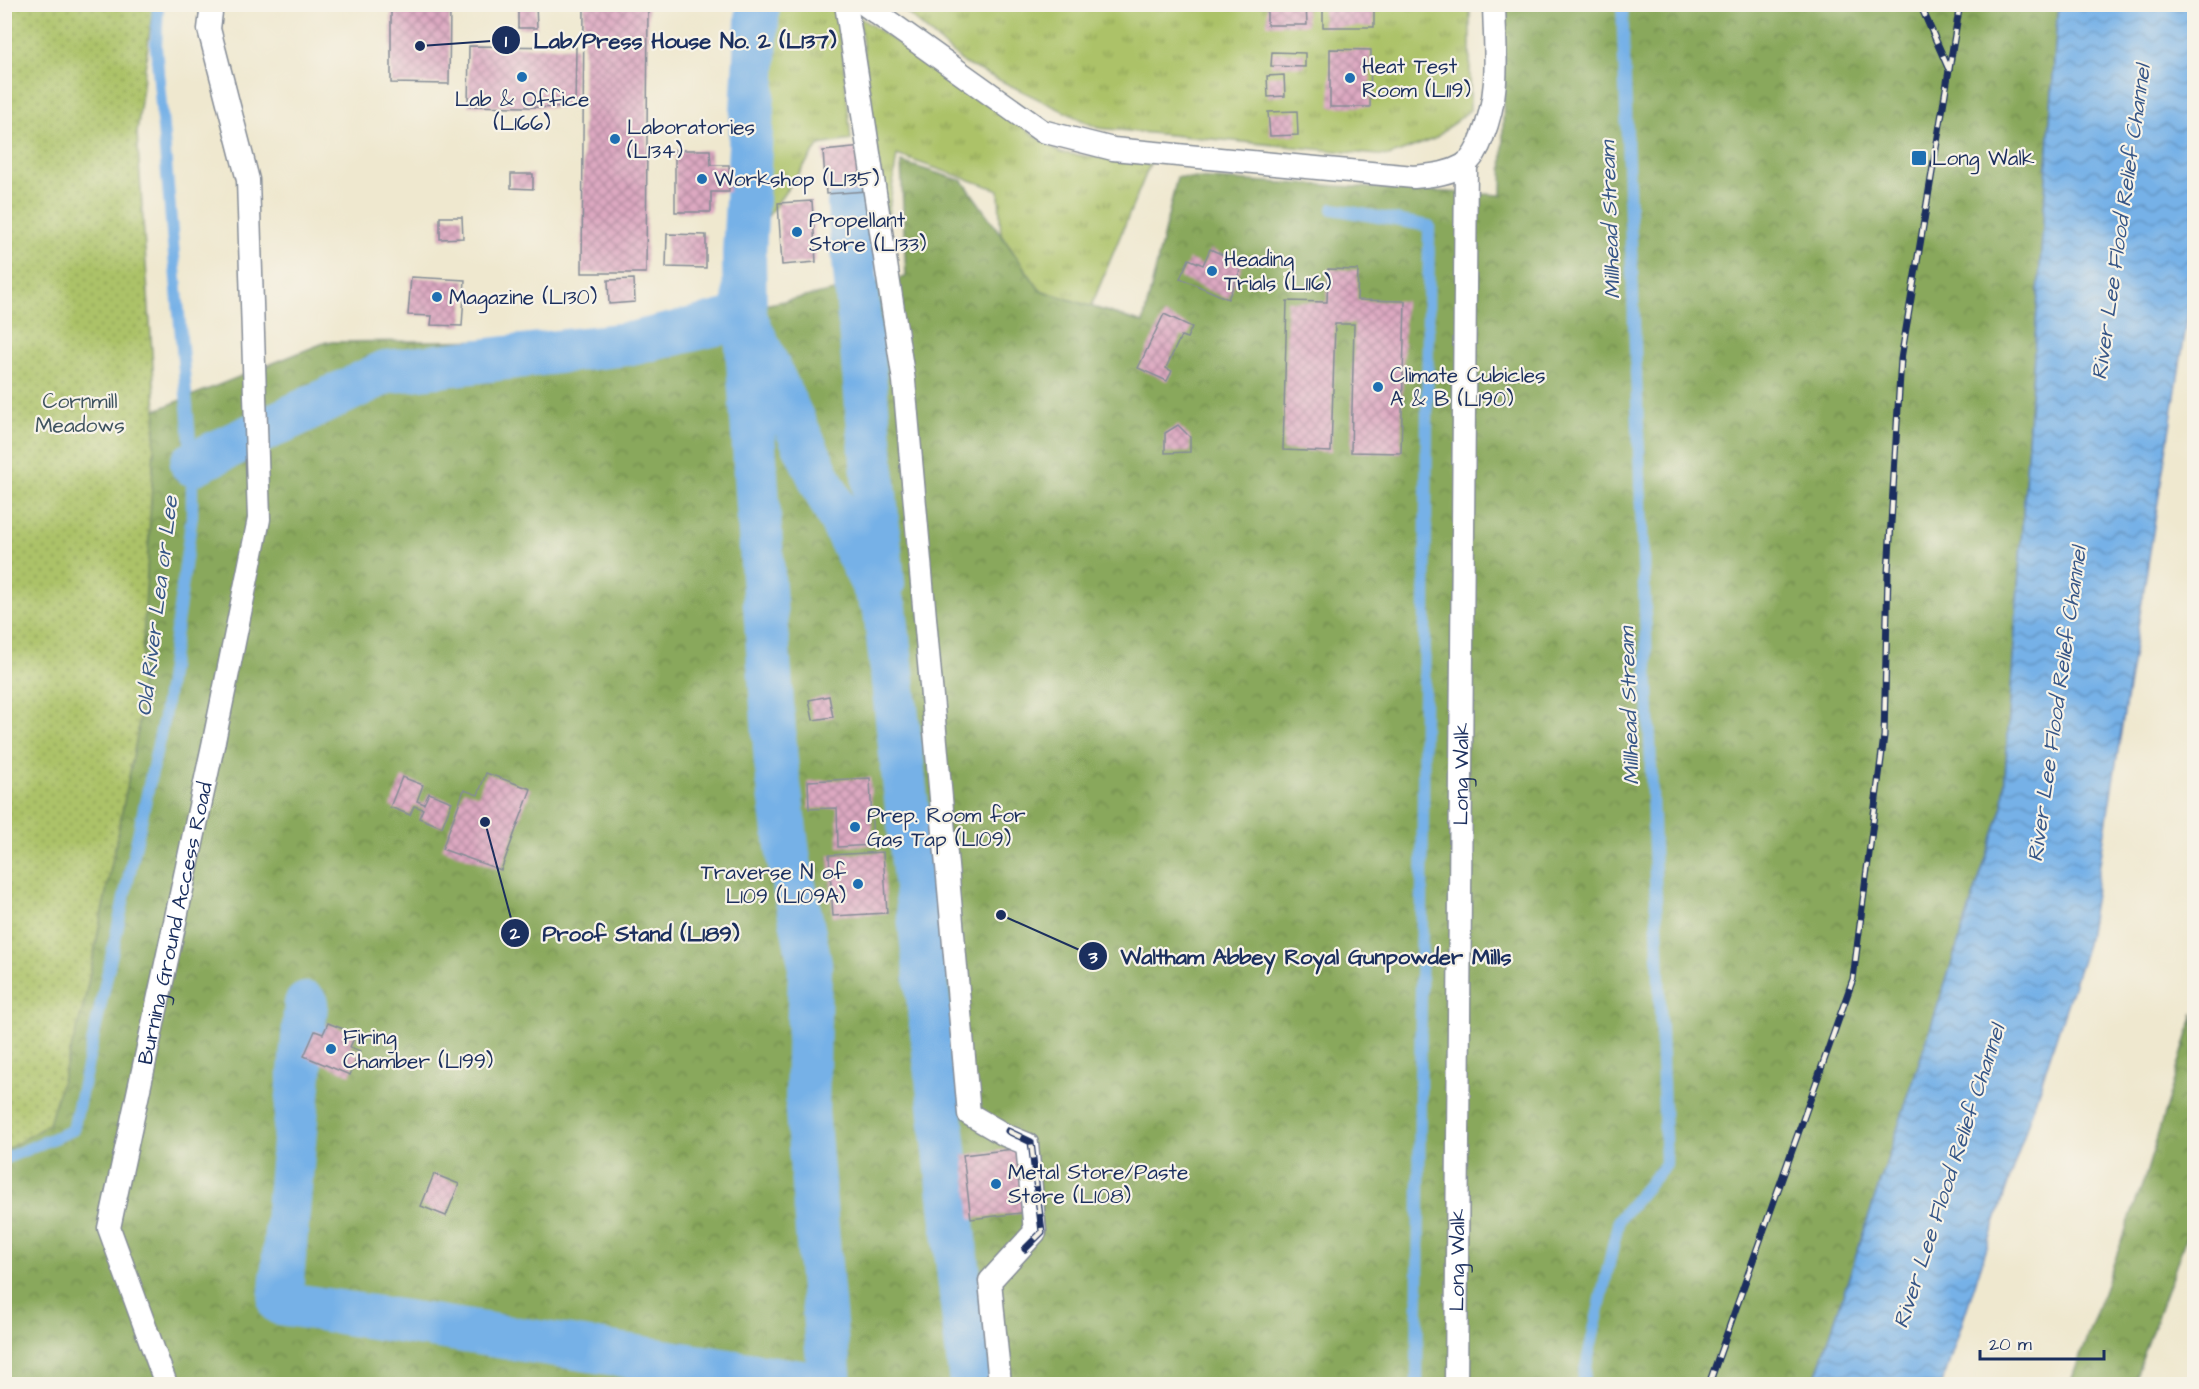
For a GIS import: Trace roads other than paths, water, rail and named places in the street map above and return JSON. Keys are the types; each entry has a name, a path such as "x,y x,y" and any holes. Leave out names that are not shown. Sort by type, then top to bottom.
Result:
{"lane":[{"name":"Burning Ground Access Road","path":"166,1384 109,1228 214,741 259,519 248,180 209,29 212,4"},
{"path":"846,4 904,381 969,1114 1005,1135 1027,1144 1035,1232 990,1281 1000,1384"},
{"path":"864,4 1042,131 1113,149 1414,177 1445,173 1466,164 1479,147 1490,118 1496,86 1494,4"},
{"name":"Long Walk","path":"1456,1384 1466,164"}],"water":[{"name":"River Lee Flood Relief Channel","path":"2058,5 2194,5 2194,277 2087,944 1942,1384 1814,1384 2003,806"}],"waterway":[{"name":"Old River Lea or Lee","path":"4,1159 73,1130 164,717 192,516 192,464 156,47 158,4"},
{"path":"758,4 744,254 745,317 823,485 885,609 971,1384"},
{"name":"Millhead Stream","path":"1582,1384 1619,1219 1666,1164 1622,4"},
{"path":"849,204 883,584"},
{"path":"1333,209 1429,226 1417,1384"},
{"path":"192,464 386,372 635,343 745,317 776,762 789,861 810,963 807,1111 830,1384"},
{"path":"306,1004 280,1303 814,1384"}],"railway":[{"path":"1925,4 1923,11 1949,70"},
{"path":"1709,1384 1853,979 1884,736 1888,572 1901,359 1960,4"},
{"path":"1008,1131 1031,1142 1042,1232 1025,1249"}],"place":[{"name":"Lab/Press House No. 2 (L137)","path":"420,46"},
{"name":"Lab & Office (L166)","path":"522,77"},
{"name":"Heat Test Room (L119)","path":"1350,78"},
{"name":"Laboratories (L134)","path":"615,139"},
{"name":"Long Walk","path":"1919,158"},
{"name":"Workshop (L135)","path":"702,179"},
{"name":"Propellant Store (L133)","path":"797,232"},
{"name":"Heading Trials (L116)","path":"1212,271"},
{"name":"Magazine (L130)","path":"437,297"},
{"name":"Climate Cubicles A & B (L190)","path":"1378,387"},
{"name":"Proof Stand (L189)","path":"485,822"},
{"name":"Prep. Room for Gas Tap (L109)","path":"855,827"},
{"name":"Traverse N of L109 (L109A)","path":"858,884"},
{"name":"Waltham Abbey Royal Gunpowder Mills","path":"1001,915"},
{"name":"Firing Chamber (L199)","path":"331,1049"},
{"name":"Metal Store/Paste Store (L108)","path":"996,1184"}],"park label":[{"name":"Cornmill Meadows","path":"80,413"}]}
